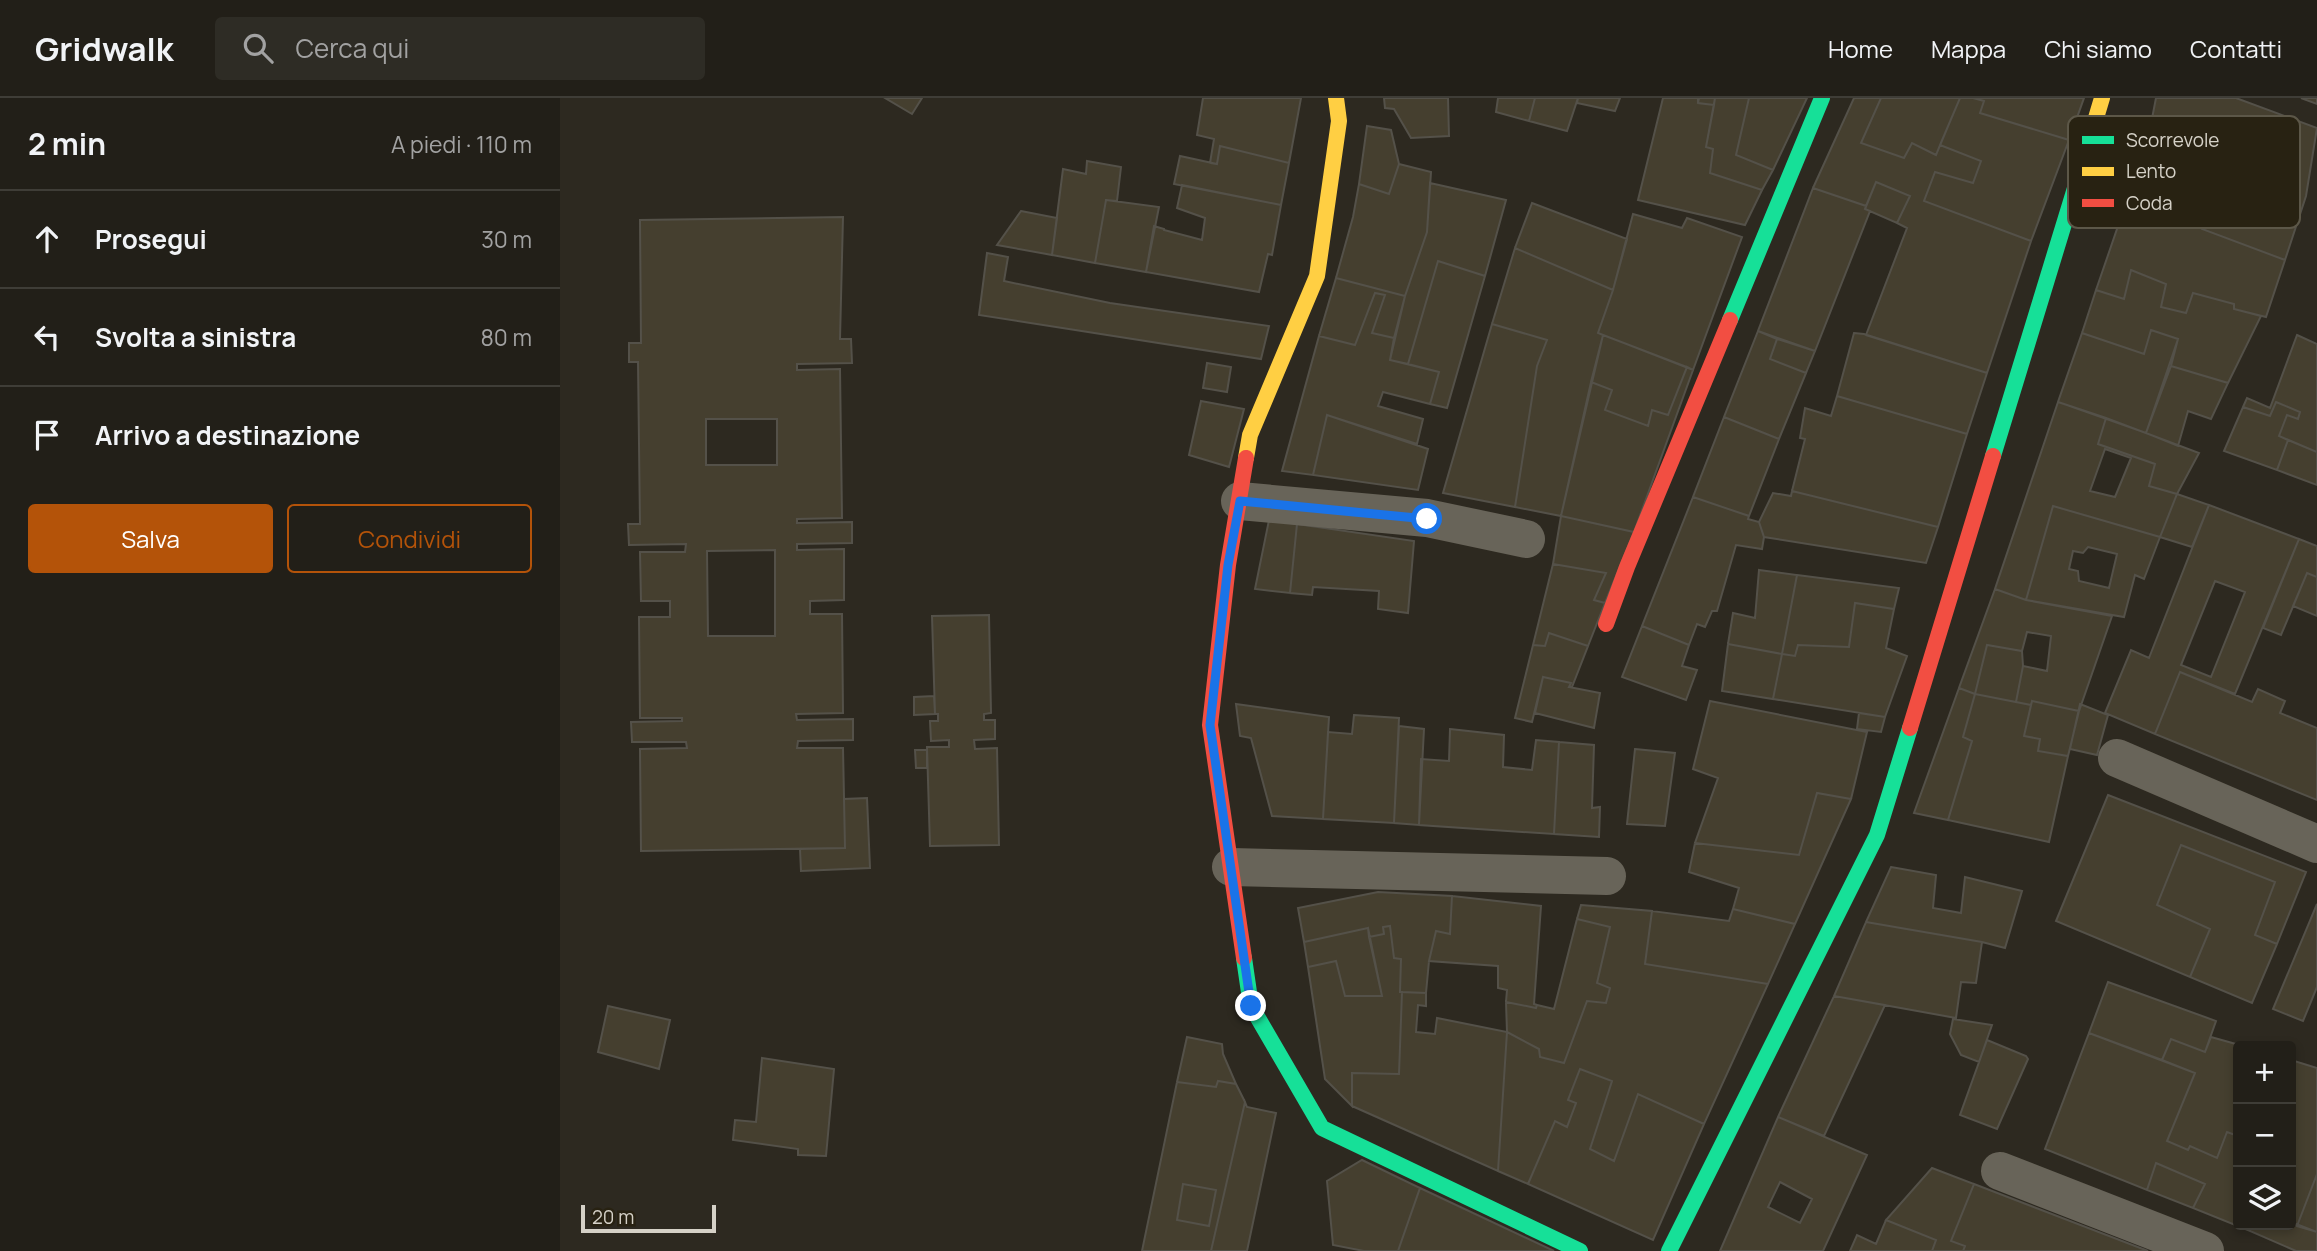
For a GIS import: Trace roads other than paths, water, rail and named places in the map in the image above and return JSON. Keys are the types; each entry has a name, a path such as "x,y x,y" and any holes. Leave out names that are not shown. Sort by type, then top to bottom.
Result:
{"street":[{"path":"1336,98 1339,121 1317,276 1250,435 1228,565 1210,725 1251,1006 1322,1128 1580,1251"},
{"path":"1606,624 1822,98"},
{"path":"2097,116 2102,98"},
{"path":"1669,1251 1877,835 2068,209"},
{"path":"1240,501 1427,519 1526,539"},
{"path":"2117,758 2317,844"},
{"path":"1231,867 1607,876"},
{"path":"2000,1171 2204,1251"}]}
